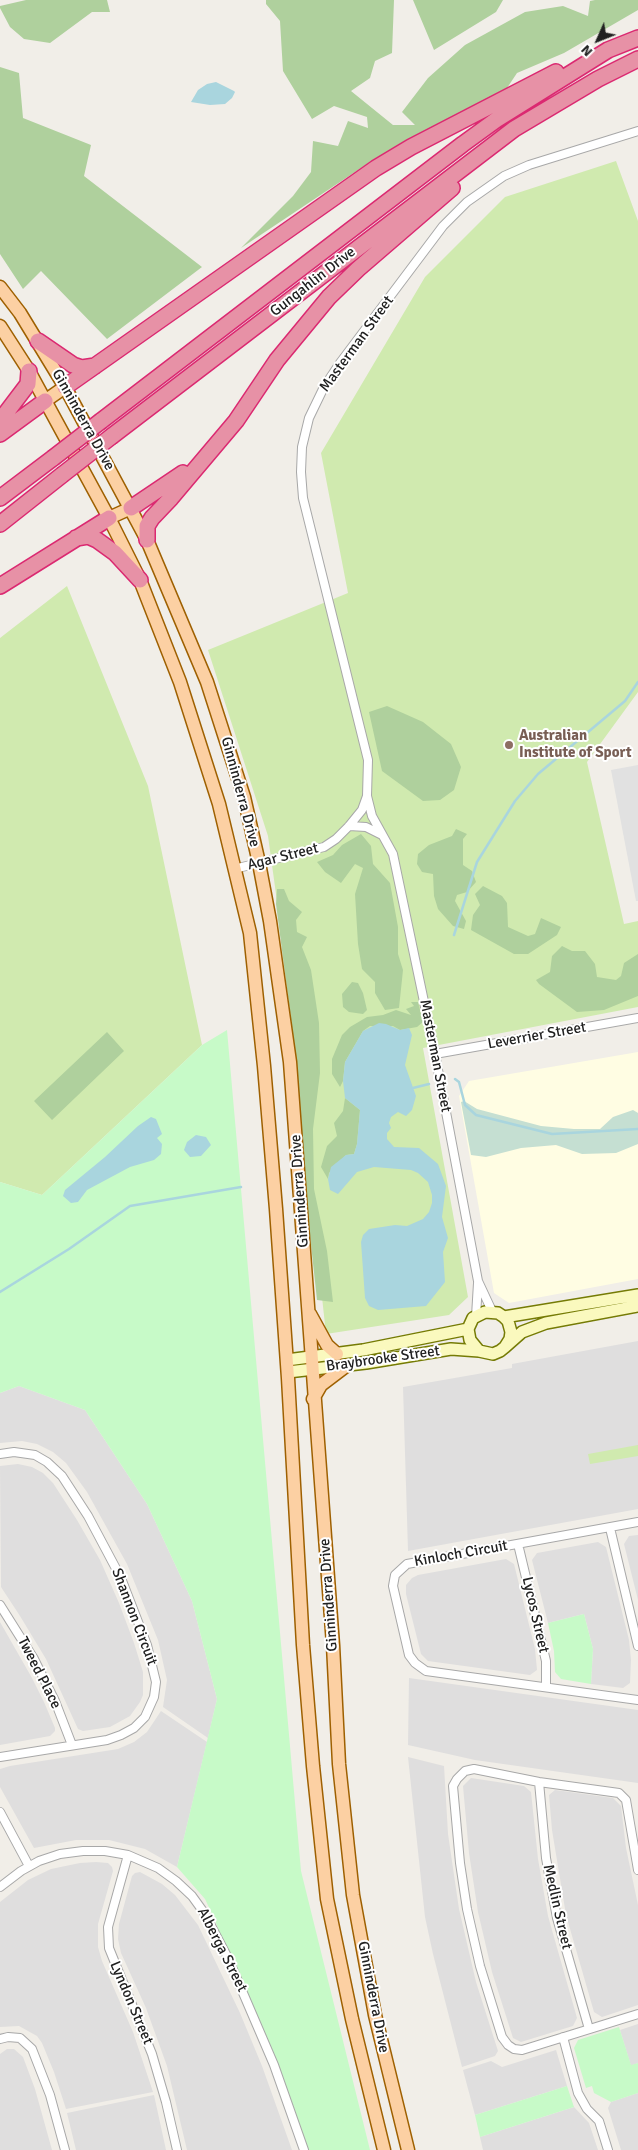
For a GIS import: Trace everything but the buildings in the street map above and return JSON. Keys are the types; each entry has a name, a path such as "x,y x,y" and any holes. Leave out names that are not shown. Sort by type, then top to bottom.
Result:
{"highway":[{"name":"Gungahlin Drive","path":"0,498 496,120 608,50 638,38"},
{"path":"65,387 376,168 411,147 583,58 608,50"},
{"name":"Gungahlin Drive","path":"0,524 112,436 514,129 598,79 638,60"},
{"path":"147,540 147,526 152,518 236,421 277,360 329,297 358,268 419,215 481,163 563,100"},
{"path":"38,341 73,365 82,368 95,366"},
{"path":"0,421 28,384 29,371"},
{"path":"0,434 45,401"},
{"path":"131,508 168,485 206,456"},
{"path":"0,586 109,518"},
{"path":"76,538 88,536 97,540 115,553 140,580"}],"main road":[{"name":"Ginninderra Drive","path":"0,287 38,341 65,387 147,540 207,682 244,797 259,863 270,922 290,1062 313,1398 333,1645 339,1764 353,1895 375,2015 408,2150"},
{"name":"Ginninderra Drive","path":"0,326 29,371 109,518 140,580 180,682 219,804 250,933 264,1066 287,1366 303,1644 327,1899 352,2019 384,2150"},
{"path":"45,401 65,387"},
{"path":"109,518 131,508"},
{"path":"308,1310 327,1345 336,1354"},
{"path":"313,1398 321,1385 346,1366"}],"street":[{"name":"Masterman Street","path":"476,1316 478,1281 435,1054 393,854 372,816 366,796 368,760 303,498 302,447 309,418 324,387 340,363 443,226 467,202 504,176 529,165 638,131"},
{"name":"Agar Street","path":"234,869 324,847 336,839 349,826 362,810 366,796"},
{"path":"349,826 366,827 382,835"},
{"name":"Leverrier Street","path":"435,1054 638,1018"},
{"name":"Masterman Street","path":"478,1281 492,1311"},
{"path":"504,1317 638,1294"},
{"path":"505,1347 510,1340 511,1332 508,1321 492,1311 476,1316 468,1329 470,1340 479,1351 493,1354 505,1347 522,1332 546,1323 638,1306"},
{"name":"Braybrooke Street","path":"311,1364 336,1354 468,1329"},
{"name":"Braybrooke Street","path":"287,1366 311,1364 346,1366 451,1349 479,1351"},
{"name":"Shannon Circuit","path":"0,1454 14,1452 35,1455 47,1462 62,1476 88,1516 115,1564 139,1622 154,1667 156,1682 154,1697 149,1711 140,1723 128,1732 114,1738 0,1757"},
{"name":"Kinloch Circuit","path":"638,1522 407,1564 395,1575 393,1586 409,1655 415,1663 426,1670 638,1700"},
{"path":"610,1528 638,1646"},
{"name":"Lycos Street","path":"518,1544 546,1661 546,1687"},
{"name":"Tweed Place","path":"0,1605 38,1666 72,1745"},
{"path":"638,1870 626,1800 619,1793 538,1782 474,1769 465,1771 453,1786 467,1909 480,1966 502,2037 508,2045 514,2049 522,2050 638,2014"},
{"name":"Medlin Street","path":"538,1782 546,1858 557,1918 589,2029"},
{"path":"0,1812 29,1866"},
{"name":"Alberga Street","path":"0,1886 29,1866 50,1857 72,1852 100,1851 128,1855 148,1863 172,1877 192,1896 205,1914 228,1958 260,2029 304,2150"},
{"name":"Lyndon Street","path":"128,1855 108,1927 109,1948 152,2054 177,2150"},
{"path":"0,2039 8,2037 20,2038 32,2049 50,2095 64,2150"},
{"path":"563,2037 578,2093 587,2109 599,2121 608,2150"}],"shaded area":[{"path":"638,765 638,901 636,901 611,770"},
{"path":"638,1052 638,1279 509,1303 494,1293 459,1096 469,1081"},
{"path":"638,1341 638,1509 408,1551 403,1387 512,1368 512,1364"},
{"path":"19,1386 85,1410 147,1504 192,1601 217,1699 208,1738 163,1707 167,1680 158,1640 127,1564 87,1492 66,1463 53,1452 37,1444 22,1441 0,1443 0,1393"},
{"path":"18,1464 32,1467 43,1473 53,1483 77,1520 100,1560 134,1643 143,1672 143,1695 130,1716 110,1727 83,1731 78,1729 46,1659 1,1587 0,1466"},
{"path":"638,1535 638,1600 624,1544 629,1536"},
{"path":"598,1542 606,1547 629,1640 631,1660 630,1683 623,1688 591,1684 593,1649 584,1614 548,1623 532,1560 537,1553"},
{"path":"506,1559 514,1564 535,1649 537,1670 530,1675 428,1661 421,1654 406,1594 406,1585 412,1578 418,1575"},
{"path":"0,1622 44,1702 55,1728 55,1731 50,1736 0,1745"},
{"path":"409,1678 638,1710 638,1783 475,1760 408,1745"},
{"path":"161,1711 207,1742 177,1867 145,1849 109,1840 76,1840 34,1848 0,1787 0,1769 118,1749 134,1742 147,1732"},
{"path":"408,1757 444,1766 448,1834 459,1909 476,1982 498,2051 495,2056 462,2067 425,1917"},
{"path":"471,1778 524,1786 531,1792 538,1859 548,1916 577,2018 573,2026 521,2042 513,2038 492,1972 478,1912 469,1853 463,1786"},
{"path":"555,1790 613,1798 621,1806 626,1848 638,1905 638,2005 602,2017 594,2012 566,1915 552,1830 549,1795"},
{"path":"96,1862 108,1863 113,1871 98,1924 98,1947 102,1961 133,2032 153,2092 66,2109 54,2072 42,2043 37,2036 19,2026 0,2027 0,1902 28,1880 51,1869"},
{"path":"140,1872 162,1884 175,1895 198,1925 240,2013 262,2066 292,2150 187,2150 167,2066 146,2008 121,1953 118,1939 119,1924 132,1876"},
{"path":"638,2024 638,2063 631,2066 620,2030"},
{"path":"7,2049 14,2049 23,2057 35,2089 52,2150 0,2150 0,2054"},
{"path":"556,2050 567,2086 475,2115 463,2070 491,2061 502,2067"},
{"path":"638,2093 638,2150 621,2150 608,2108 611,2102"},
{"path":"154,2095 166,2150 76,2150 67,2113"},
{"path":"574,2107 589,2123 598,2150 483,2150 480,2137"}],"green space":[{"path":"26,0 107,0 110,12 92,12 50,43 24,39 10,27 0,8 0,6"},
{"path":"266,0 394,0 392,53 375,61 370,78 351,91 393,125 415,125 402,112 428,78 465,45 525,12 563,6 588,16 590,1 595,0 638,0 638,10 564,53 517,73 505,91 376,158 241,248 293,196 311,172 313,141 338,146 348,121 368,128 367,117 334,106 312,119 283,71 280,21 266,4"},
{"path":"413,0 503,0 496,12 434,50"},
{"path":"0,67 19,73 23,118 91,145 84,176 202,267 107,339 41,271 23,289 0,254"},
{"path":"616,161 638,221 638,692 587,762 624,924 638,921 638,1007 423,1048 468,1297 449,1315 326,1334 287,974 268,836 208,650 348,593 321,453 425,277 505,197"},
{"path":"67,586 148,786 202,1045 42,1195 0,1182 0,638"},
{"path":"387,706 423,722 451,744 461,767 454,790 440,800 423,801 382,771 369,712"},
{"path":"456,829 467,834 463,839 463,865 472,871 476,882 467,892 457,895 455,901 466,921 464,929 453,926 438,909 434,896 433,874 422,872 417,864 418,854 429,845 452,836"},
{"path":"361,834 371,846 373,864 390,883 398,927 398,954 403,970 399,1008 385,1010 375,993 375,982 362,969 358,944 355,894 363,868 355,864 341,883 325,872 317,862 333,855 342,845"},
{"path":"483,886 502,896 507,903 508,927 528,936 535,934 541,918 561,927 557,935 528,954 514,954 471,930 473,915 480,905 475,894"},
{"path":"277,889 284,889 289,901 302,912 296,920 297,932 307,937 302,947 311,970 319,1023 320,1073 313,1129 314,1189 327,1251 333,1302 317,1300 305,1189 297,1066 276,904"},
{"path":"562,946 572,951 585,951 595,964 597,977 616,980 621,976 624,963 638,954 638,996 604,1010 577,1012 536,980 550,972 552,956"},
{"path":"352,982 358,983 363,993 367,1010 363,1014 349,1012 343,1007 342,994"},
{"path":"411,1002 418,1002 423,1022 417,1027 400,1030 393,1026 370,1026 363,1031 345,1062 343,1081 340,1087 332,1074 332,1059 342,1035 350,1027 367,1017 383,1015 396,1010 411,1015 406,1009 414,1006"},
{"path":"227,1030 301,1871 370,2150 303,2150 214,1918 205,1899 177,1867 217,1699 192,1601 147,1504 85,1410 19,1386 0,1393 0,1182 42,1195 202,1045"},
{"path":"107,1032 124,1051 52,1120 34,1101"},
{"path":"345,1098 360,1110 357,1144 354,1154 346,1155 329,1173 328,1179 321,1167 327,1146 337,1136 334,1123 343,1111"},
{"path":"464,1101 477,1109 541,1126 574,1129 600,1129 613,1117 633,1110 638,1113 638,1144 616,1153 582,1154 556,1145 521,1148 486,1157 471,1155 461,1102"},
{"path":"638,1445 638,1456 590,1464 588,1454"},
{"path":"584,1614 593,1649 591,1684 561,1679 555,1672 554,1651 548,1623"},
{"path":"619,2027 631,2065 638,2063 638,2093 611,2102 594,2093 592,2086 586,2088 574,2048 578,2040"},
{"path":"567,2086 574,2107 480,2137 475,2115"}],"water":[{"path":"216,82 235,92 232,98 225,104 210,105 191,102 198,90 207,84"},
{"path":"379,1023 400,1030 409,1028 412,1035 405,1065 416,1096 412,1110 406,1116 398,1112 391,1117 389,1123 391,1128 387,1133 387,1139 394,1147 419,1148 438,1164 446,1186 442,1217 448,1238 443,1252 445,1282 426,1306 378,1310 369,1306 365,1298 361,1242 363,1235 369,1229 395,1225 407,1226 423,1219 429,1212 432,1203 428,1182 418,1173 411,1170 374,1167 357,1172 338,1194 330,1190 328,1179 331,1167 346,1155 354,1154 357,1144 360,1110 345,1098 343,1081 345,1062 363,1031"},
{"path":"151,1117 156,1119 162,1134 157,1138 162,1144 161,1154 154,1160 130,1167 87,1190 78,1202 71,1203 63,1196 65,1190 105,1157 138,1126"},
{"path":"196,1135 206,1137 211,1145 201,1156 190,1157 184,1150 187,1142"}],"waterway":[{"path":"454,935 477,862 515,801 538,774 625,701 638,682"},
{"path":"455,1079 459,1082 465,1105 476,1115 552,1134 638,1129"},
{"path":"413,1088 429,1084"},
{"path":"0,1292 69,1249 130,1206 241,1187"}],"place":[{"name":"Australian Institute of Sport","path":"509,745"}]}
